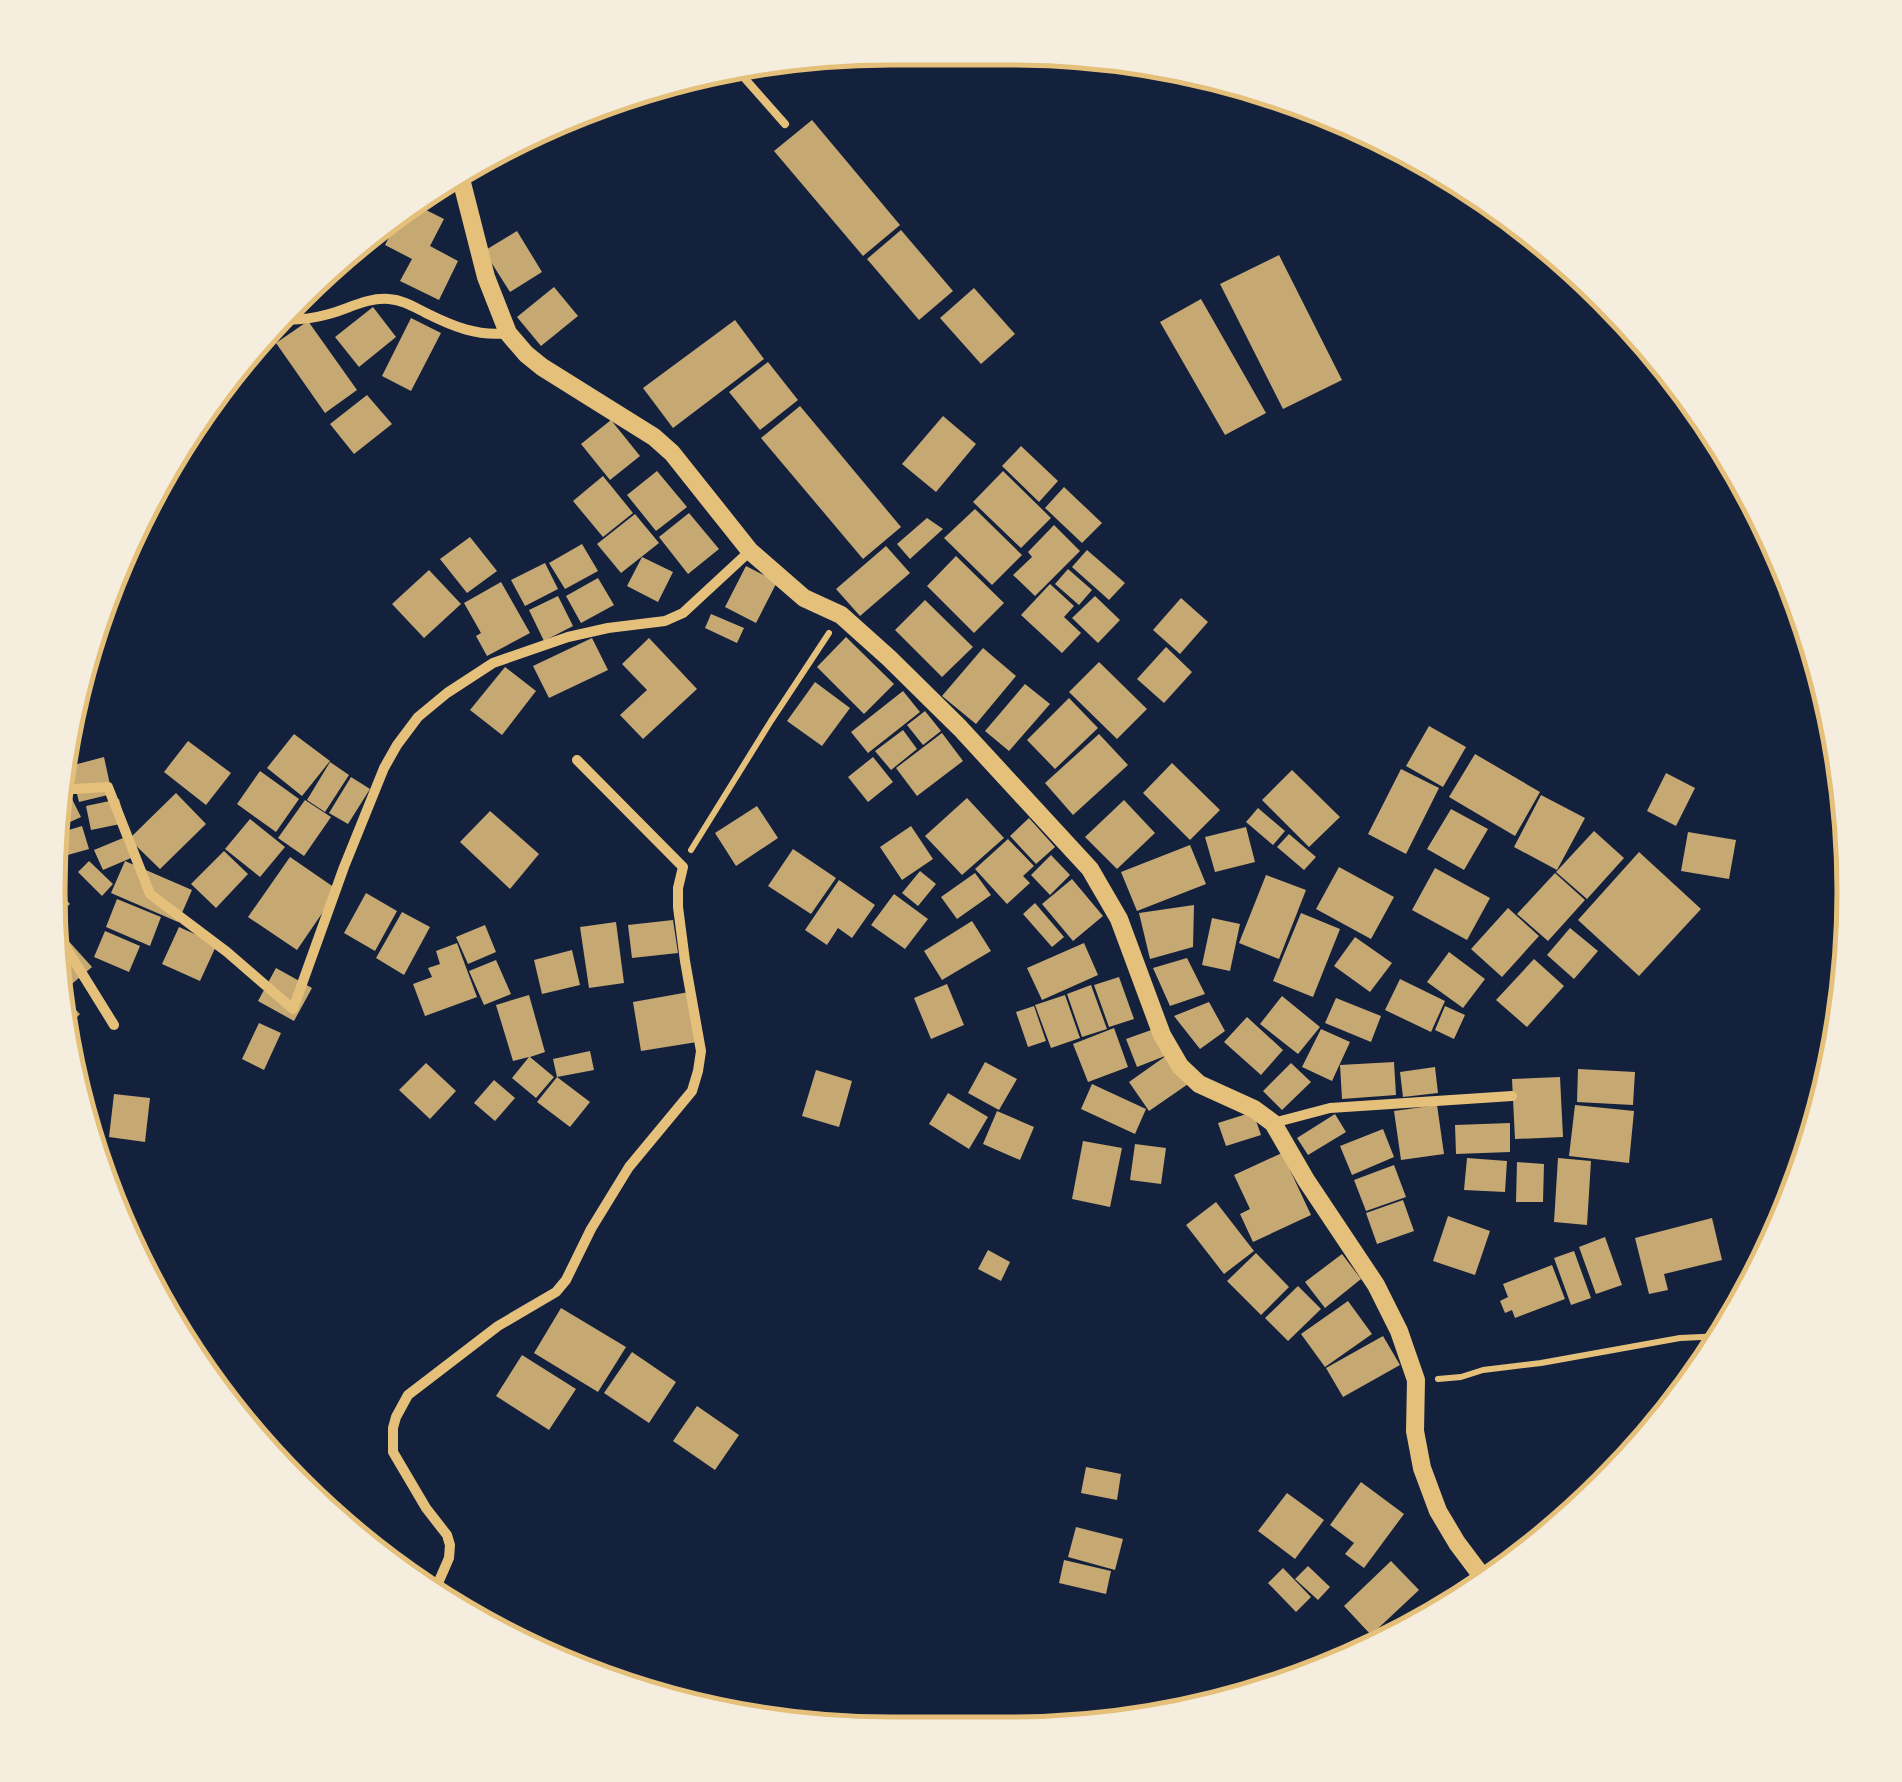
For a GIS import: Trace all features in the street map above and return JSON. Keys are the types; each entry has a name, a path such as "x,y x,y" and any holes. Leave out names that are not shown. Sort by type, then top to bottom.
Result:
{"street":[{"path":"463,185 486,276 508,333 526,354 654,437 672,453 750,551 804,598 841,615 888,658 960,728 1090,869 1120,919 1162,1034 1180,1066 1199,1084 1254,1109 1272,1124 1376,1284 1400,1332 1416,1380 1415,1431 1422,1468 1438,1511 1479,1572"},
{"path":"295,320 392,299 487,336 508,333"},
{"path":"71,789 108,787 150,894 227,952 293,1009 371,799 397,745 418,717 494,663 568,637 666,621 683,613 750,551"},
{"path":"438,1582 448,1558 448,1535 426,1508 393,1452 396,1417 408,1395 498,1326 556,1292 629,1166 692,1091 698,1071 701,1051 678,907 684,867 577,760"},
{"path":"68,951 114,1024"},
{"path":"1272,1124 1330,1108 1512,1096"}],"lane":[{"path":"745,78 786,124"}],"path":[{"path":"684,867 693,844 841,615"},
{"path":"1416,1380 1461,1377 1483,1370 1706,1337"}],"building":[{"path":"812,120 900,225 863,256 774,151"},
{"path":"425,209 444,219 430,246 458,261 439,300 400,281 412,259 385,245 391,234"},
{"path":"901,230 953,291 919,320 867,259"},
{"path":"517,231 542,272 510,292 484,251"},
{"path":"1279,255 1342,380 1283,409 1220,284"},
{"path":"554,287 578,316 541,346 517,317"},
{"path":"974,288 1015,334 981,364 940,318"},
{"path":"1201,299 1266,413 1225,435 1160,322"},
{"path":"373,307 396,337 359,367 335,337"},
{"path":"411,318 441,333 411,391 382,376"},
{"path":"735,320 764,359 673,428 643,388"},
{"path":"308,321 357,390 325,413 276,343"},
{"path":"768,362 798,400 760,430 729,392"},
{"path":"367,395 392,424 354,454 330,424"},
{"path":"800,406 901,527 863,559 761,438"},
{"path":"943,416 976,444 936,492 902,464"},
{"path":"611,420 640,456 610,480 581,444"},
{"path":"1021,446 1058,481 1039,502 1002,466"},
{"path":"657,471 687,507 656,531 627,495"},
{"path":"1003,471 1051,518 1021,548 973,502"},
{"path":"603,476 633,513 603,537 573,501"},
{"path":"1064,487 1102,523 1082,543 1045,508"},
{"path":"975,509 1022,555 992,585 944,538"},
{"path":"689,513 719,549 688,574 659,537"},
{"path":"635,514 659,543 621,573 597,544"},
{"path":"927,518 943,529 910,559 897,544"},
{"path":"1054,525 1080,551 1035,596 1013,575 1032,557 1028,552"},
{"path":"470,537 497,571 467,593 440,559"},
{"path":"582,544 598,571 565,589 549,563"},
{"path":"886,546 910,573 860,616 836,589"},
{"path":"1087,550 1125,583 1109,600 1072,567"},
{"path":"956,556 1004,603 974,633 927,586"},
{"path":"642,557 673,572 658,602 627,586"},
{"path":"545,563 558,589 525,606 511,580"},
{"path":"746,566 777,582 756,623 725,607"},
{"path":"1068,569 1092,590 1079,605 1055,584"},
{"path":"429,570 461,604 424,638 392,604"},
{"path":"598,578 614,605 581,623 566,596"},
{"path":"501,582 530,633 487,656 476,636 481,633 464,603"},
{"path":"1050,584 1074,606 1064,617 1081,633 1062,653 1021,615"},
{"path":"558,596 573,626 544,641 529,610"},
{"path":"1095,596 1120,620 1098,643 1072,618"},
{"path":"1181,598 1208,622 1180,654 1153,630"},
{"path":"925,600 973,647 942,677 895,630"},
{"path":"711,614 744,628 737,643 705,628"},
{"path":"846,637 894,684 864,714 817,667"},
{"path":"592,638 608,670 549,698 533,666"},
{"path":"649,638 697,689 643,739 620,715 647,690 622,664"},
{"path":"1166,647 1192,672 1164,703 1137,679"},
{"path":"983,648 1016,676 976,724 942,696"},
{"path":"1099,662 1147,709 1117,739 1069,692"},
{"path":"505,667 536,691 502,735 470,710"},
{"path":"815,682 850,708 822,746 787,721"},
{"path":"1025,684 1050,704 1009,751 985,731"},
{"path":"903,691 920,712 868,753 851,732"},
{"path":"1069,698 1098,728 1055,769 1027,740"},
{"path":"925,711 941,731 923,745 907,725"},
{"path":"1429,726 1466,747 1443,787 1406,766"},
{"path":"903,730 917,749 891,770 875,751"},
{"path":"942,733 963,761 917,796 896,768"},
{"path":"294,734 330,761 302,796 267,768"},
{"path":"1099,734 1128,765 1073,815 1045,783"},
{"path":"188,741 231,773 206,805 164,772"},
{"path":"1475,754 1540,792 1515,836 1449,797"},
{"path":"104,757 112,794 79,802 73,778 75,765"},
{"path":"873,757 893,782 868,802 848,777"},
{"path":"330,762 349,775 325,812 307,800"},
{"path":"1172,763 1220,810 1190,840 1143,793"},
{"path":"1401,769 1439,788 1406,854 1368,834"},
{"path":"1292,770 1340,817 1309,847 1262,800"},
{"path":"260,771 299,799 276,832 237,804"},
{"path":"1666,773 1695,788 1676,826 1647,811"},
{"path":"351,777 370,789 348,824 329,813"},
{"path":"176,793 206,824 160,869 129,839"},
{"path":"1541,795 1585,818 1557,870 1514,847"},
{"path":"71,796 81,817 68,823"},
{"path":"967,798 1004,838 962,875 925,836"},
{"path":"119,799 125,823 91,830 86,806"},
{"path":"305,800 331,817 304,856 278,838"},
{"path":"1124,800 1155,833 1117,869 1085,837"},
{"path":"757,806 778,838 736,866 715,833"},
{"path":"1258,808 1285,831 1273,845 1246,822"},
{"path":"1451,809 1488,829 1464,870 1427,849"},
{"path":"490,811 539,854 510,889 460,842"},
{"path":"1029,818 1055,847 1036,864 1010,836"},
{"path":"250,819 285,847 260,877 225,849"},
{"path":"82,826 89,849 66,855 68,830"},
{"path":"911,826 933,859 902,880 880,847"},
{"path":"1246,827 1255,862 1215,872 1205,837"},
{"path":"1594,831 1624,858 1587,899 1556,872"},
{"path":"1688,832 1736,840 1729,879 1681,871"},
{"path":"1289,834 1316,857 1304,870 1277,847"},
{"path":"123,838 131,858 103,870 94,850"},
{"path":"1008,839 1034,866 1023,876 1030,883 1007,904 975,869"},
{"path":"1190,845 1206,884 1137,911 1121,872"},
{"path":"793,849 836,878 811,914 768,886"},
{"path":"224,851 248,874 216,908 191,884"},
{"path":"1639,852 1701,909 1639,976 1578,920"},
{"path":"1051,855 1070,875 1050,895 1031,875"},
{"path":"290,857 338,890 297,950 248,917"},
{"path":"89,861 113,884 102,896 78,872"},
{"path":"125,861 192,890 178,922 111,893"},
{"path":"1339,867 1394,897 1371,939 1316,909"},
{"path":"1435,868 1490,898 1467,940 1412,910"},
{"path":"920,871 936,884 918,906 902,893"},
{"path":"975,873 991,895 957,919 941,897"},
{"path":"1555,873 1585,900 1548,941 1517,914"},
{"path":"1266,875 1306,890 1279,959 1239,943"},
{"path":"1072,879 1103,916 1073,941 1042,904"},
{"path":"839,880 875,905 852,938 838,928 827,945 805,930"},
{"path":"366,893 397,911 375,951 344,933"},
{"path":"894,894 928,919 905,949 871,925"},
{"path":"117,899 161,917 150,946 106,927"},
{"path":"1035,903 1064,937 1052,947 1023,914"},
{"path":"1194,905 1193,947 1150,959 1139,913"},
{"path":"1508,908 1539,936 1502,977 1471,949"},
{"path":"402,912 430,927 404,975 376,958"},
{"path":"1301,913 1340,929 1313,997 1273,981"},
{"path":"1212,918 1240,924 1230,971 1202,965"},
{"path":"673,920 678,953 632,958 628,925"},
{"path":"972,921 991,951 942,980 924,951"},
{"path":"616,922 624,983 589,988 580,927"},
{"path":"485,925 496,952 468,964 456,937"},
{"path":"179,927 217,944 200,981 162,964"},
{"path":"1570,928 1598,951 1574,979 1547,955"},
{"path":"105,931 140,946 129,972 94,957"},
{"path":"1355,937 1392,963 1370,992 1334,966"},
{"path":"67,939 92,967 71,985"},
{"path":"457,943 477,997 425,1016 413,984 432,977 428,968 440,964 436,951"},
{"path":"1084,943 1098,975 1042,1000 1027,968"},
{"path":"572,950 580,985 542,994 534,960"},
{"path":"1449,952 1485,979 1463,1008 1427,982"},
{"path":"1187,958 1205,994 1170,1006 1153,968"},
{"path":"1534,959 1564,986 1527,1027 1496,1000"},
{"path":"496,960 511,994 484,1005 469,971"},
{"path":"276,968 312,988 294,1021 258,1001"},
{"path":"1119,977 1134,1019 1109,1027 1094,985"},
{"path":"1400,979 1445,1001 1431,1032 1385,1010"},
{"path":"947,984 964,1025 931,1039 914,998"},
{"path":"1091,985 1107,1029 1082,1037 1067,994"},
{"path":"689,992 697,1042 641,1051 633,1002"},
{"path":"529,995 545,1052 530,1057 554,1077 536,1098 512,1078 529,1057 513,1061 496,1005"},
{"path":"1065,995 1080,1038 1051,1048 1035,1005"},
{"path":"1282,996 1320,1027 1298,1054 1260,1024"},
{"path":"1336,998 1381,1016 1371,1042 1325,1023"},
{"path":"1209,1002 1225,1031 1200,1049 1174,1016"},
{"path":"1034,1006 1046,1041 1028,1047 1016,1012"},
{"path":"1445,1006 1465,1015 1454,1039 1435,1030"},
{"path":"1247,1017 1283,1050 1261,1075 1224,1042"},
{"path":"259,1023 281,1033 264,1070 242,1059"},
{"path":"1114,1028 1128,1067 1088,1082 1073,1044"},
{"path":"1154,1029 1165,1056 1137,1067 1126,1039"},
{"path":"1321,1029 1350,1042 1332,1081 1302,1067"},
{"path":"590,1051 594,1070 557,1077 553,1059"},
{"path":"1170,1053 1191,1082 1149,1111 1129,1082"},
{"path":"985,1062 1017,1079 999,1110 968,1093"},
{"path":"1394,1062 1396,1095 1342,1099 1340,1065"},
{"path":"426,1063 456,1091 430,1119 399,1090"},
{"path":"1291,1063 1311,1082 1282,1110 1263,1091"},
{"path":"1435,1067 1438,1093 1403,1097 1400,1072"},
{"path":"1578,1069 1635,1072 1633,1105 1577,1102"},
{"path":"816,1070 852,1081 839,1127 802,1116"},
{"path":"557,1077 590,1102 570,1127 537,1102"},
{"path":"1560,1077 1563,1137 1515,1139 1512,1079"},
{"path":"494,1080 515,1098 495,1121 474,1103"},
{"path":"1092,1084 1146,1109 1135,1134 1081,1109"},
{"path":"948,1093 988,1117 969,1149 929,1124"},
{"path":"114,1094 150,1098 145,1142 109,1137"},
{"path":"1437,1105 1444,1154 1401,1160 1394,1111"},
{"path":"1575,1105 1634,1111 1629,1163 1569,1156"},
{"path":"997,1111 1034,1127 1020,1160 983,1144"},
{"path":"1253,1112 1261,1135 1226,1146 1218,1123"},
{"path":"1335,1114 1346,1132 1308,1155 1297,1138"},
{"path":"1510,1123 1510,1152 1456,1154 1455,1125"},
{"path":"1383,1129 1394,1157 1352,1175 1340,1146"},
{"path":"1083,1141 1122,1148 1110,1207 1072,1199"},
{"path":"1135,1144 1166,1148 1161,1184 1130,1180"},
{"path":"1282,1153 1311,1215 1253,1242 1240,1214 1250,1209 1234,1175"},
{"path":"1467,1158 1507,1161 1505,1192 1464,1190"},
{"path":"1558,1158 1591,1161 1587,1225 1554,1222"},
{"path":"1517,1162 1544,1164 1543,1202 1516,1202"},
{"path":"1394,1165 1406,1197 1366,1211 1354,1180"},
{"path":"1403,1200 1414,1231 1377,1244 1366,1213"},
{"path":"1216,1202 1254,1251 1224,1274 1186,1225"},
{"path":"1448,1216 1490,1231 1475,1275 1433,1261"},
{"path":"1712,1218 1722,1260 1664,1274 1668,1290 1649,1294 1635,1238"},
{"path":"1605,1237 1622,1285 1596,1294 1579,1247"},
{"path":"988,1250 1010,1262 1001,1281 978,1269"},
{"path":"1574,1251 1591,1298 1571,1305 1554,1258"},
{"path":"1256,1253 1289,1287 1261,1315 1227,1281"},
{"path":"1342,1254 1361,1279 1325,1308 1305,1282"},
{"path":"1552,1265 1565,1299 1515,1318 1512,1310 1505,1313 1500,1301 1508,1297 1503,1284"},
{"path":"1298,1286 1321,1309 1288,1341 1265,1318"},
{"path":"1348,1301 1372,1334 1325,1367 1301,1334"},
{"path":"561,1308 626,1347 598,1392 534,1353"},
{"path":"1383,1336 1400,1365 1343,1397 1326,1368"},
{"path":"632,1352 676,1382 649,1423 604,1393"},
{"path":"522,1355 576,1389 549,1430 496,1396"},
{"path":"697,1406 739,1435 715,1470 673,1441"},
{"path":"1086,1467 1121,1474 1117,1500 1081,1493"},
{"path":"1361,1482 1404,1514 1364,1568 1345,1554 1354,1543 1330,1525"},
{"path":"1287,1493 1324,1520 1295,1559 1258,1531"},
{"path":"1076,1527 1123,1539 1115,1570 1068,1557"},
{"path":"1064,1560 1111,1571 1106,1594 1059,1583"},
{"path":"1391,1561 1419,1590 1371,1634 1344,1606"},
{"path":"1308,1566 1330,1587 1318,1600 1295,1579"},
{"path":"1283,1568 1311,1597 1296,1612 1268,1583"}]}
